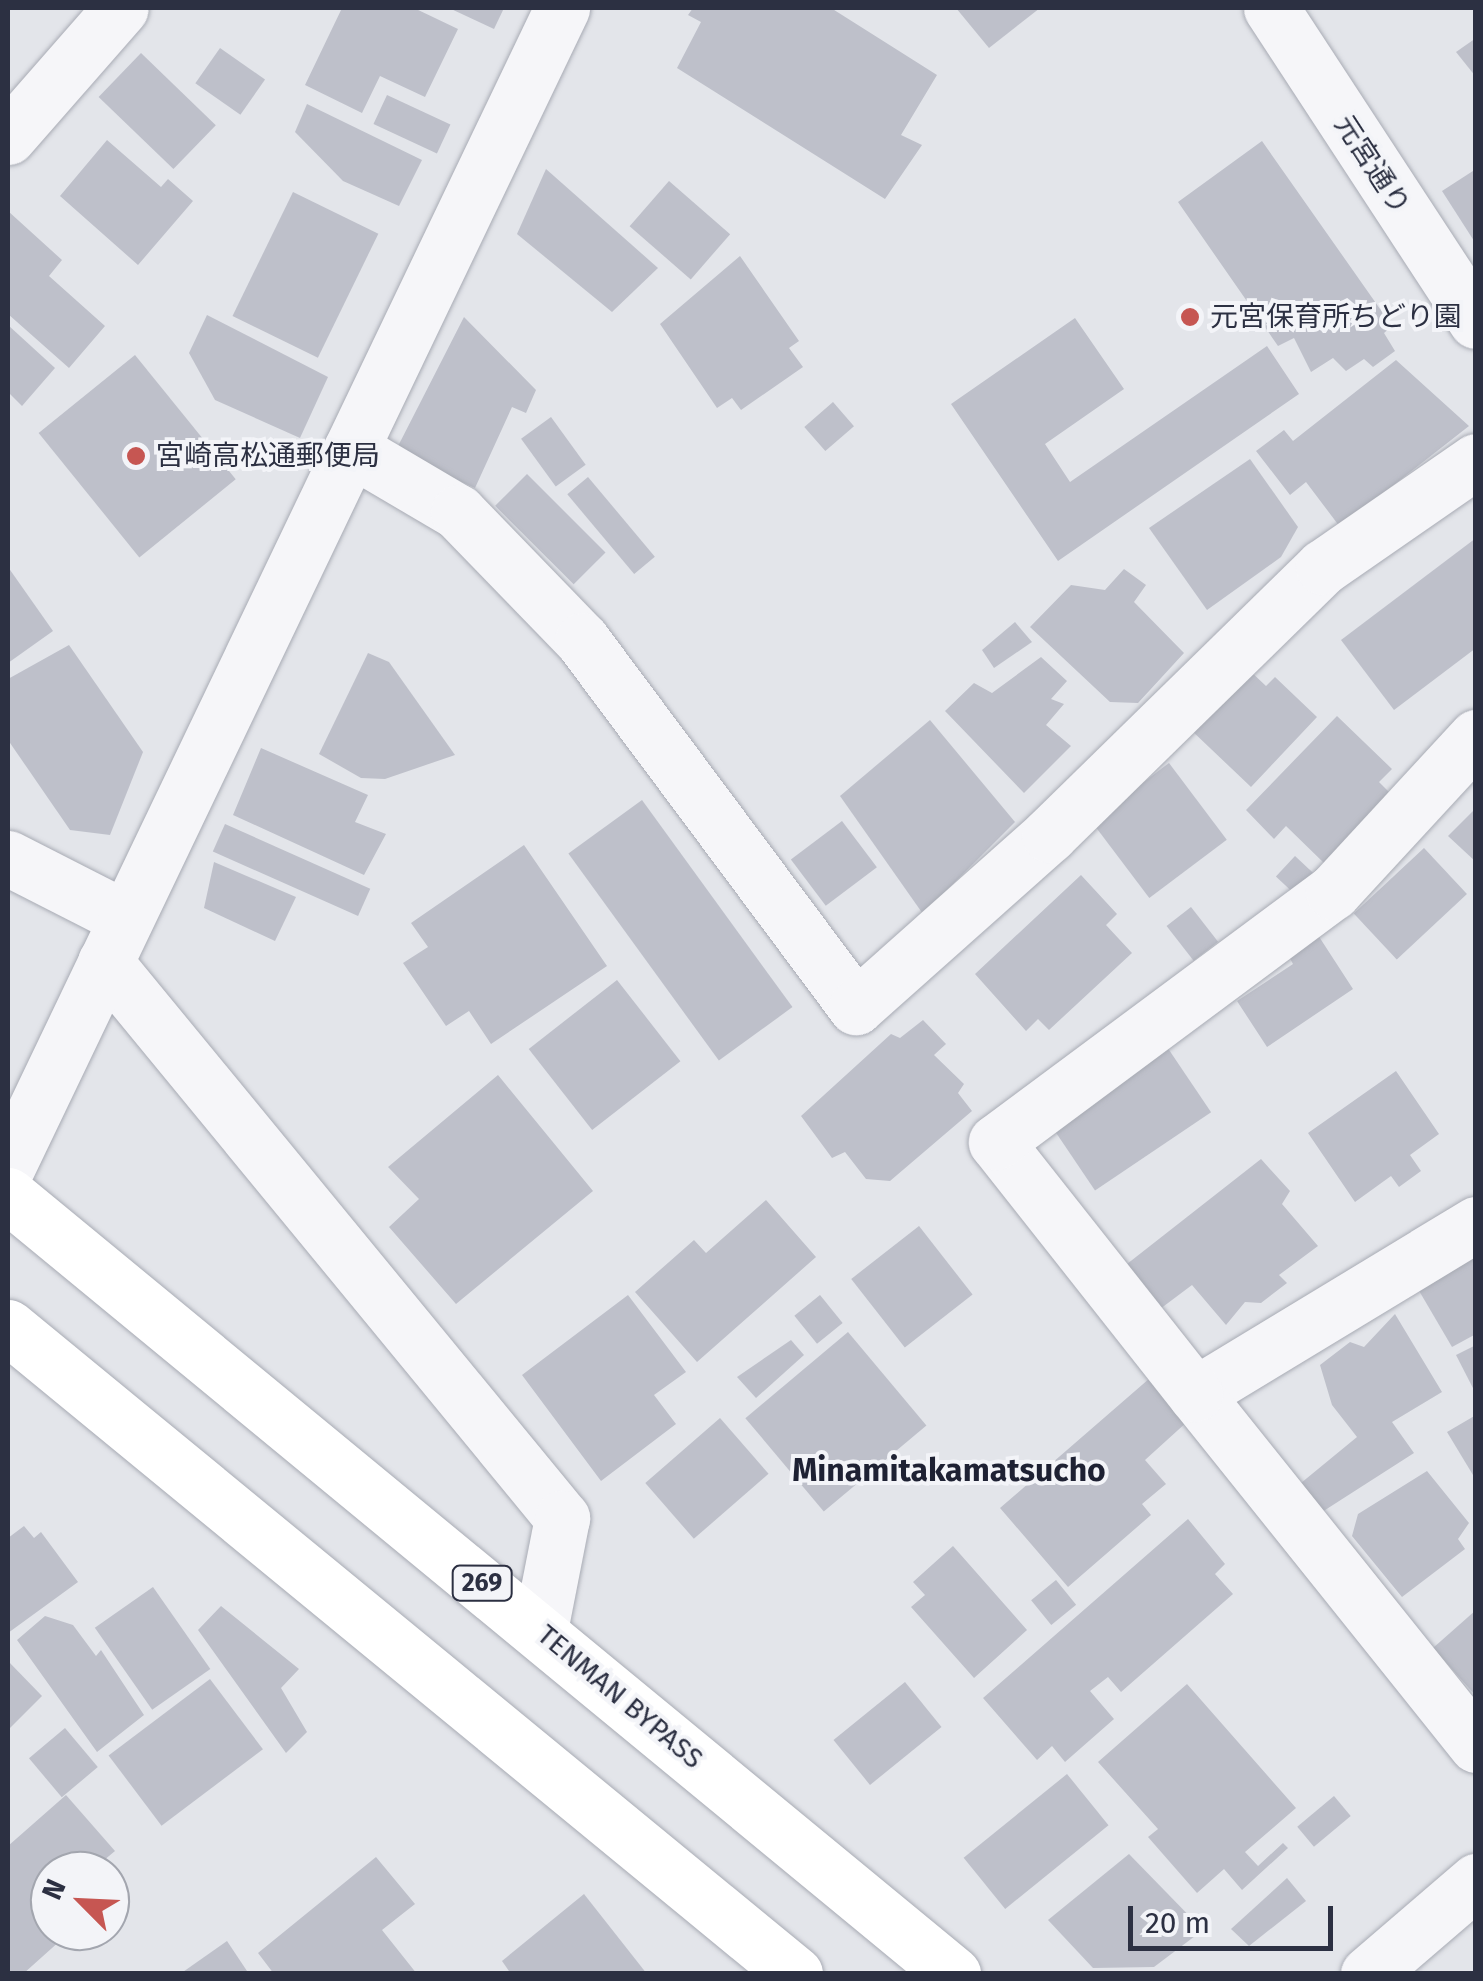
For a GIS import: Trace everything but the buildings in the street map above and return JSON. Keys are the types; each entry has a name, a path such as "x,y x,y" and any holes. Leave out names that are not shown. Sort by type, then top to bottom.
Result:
{"highway":[{"name":"TENMAN BYPASS","path":"8,1195 953,1974"},
{"path":"8,1326 796,1974"}],"street":[{"path":"8,137 121,8"},
{"path":"8,1166 562,8"},
{"name":"元宮通り","path":"1272,8 1476,320"},
{"path":"351,449 458,512 582,640 856,1007 1049,835 1323,567 1476,461"},
{"path":"1476,738 1332,892 996,1142 1476,1746"},
{"path":"8,858 115,940 562,1518 540,1630"},
{"path":"1195,1394 1476,1224"},
{"path":"1368,1974 1476,1881"}],"place":[{"name":"元宮保育所ちどり園","path":"1190,317"},
{"name":"宮崎高松通郵便局","path":"136,456"}],"district":[{"name":"Minamitakamatsucho","path":"949,1470"}]}
